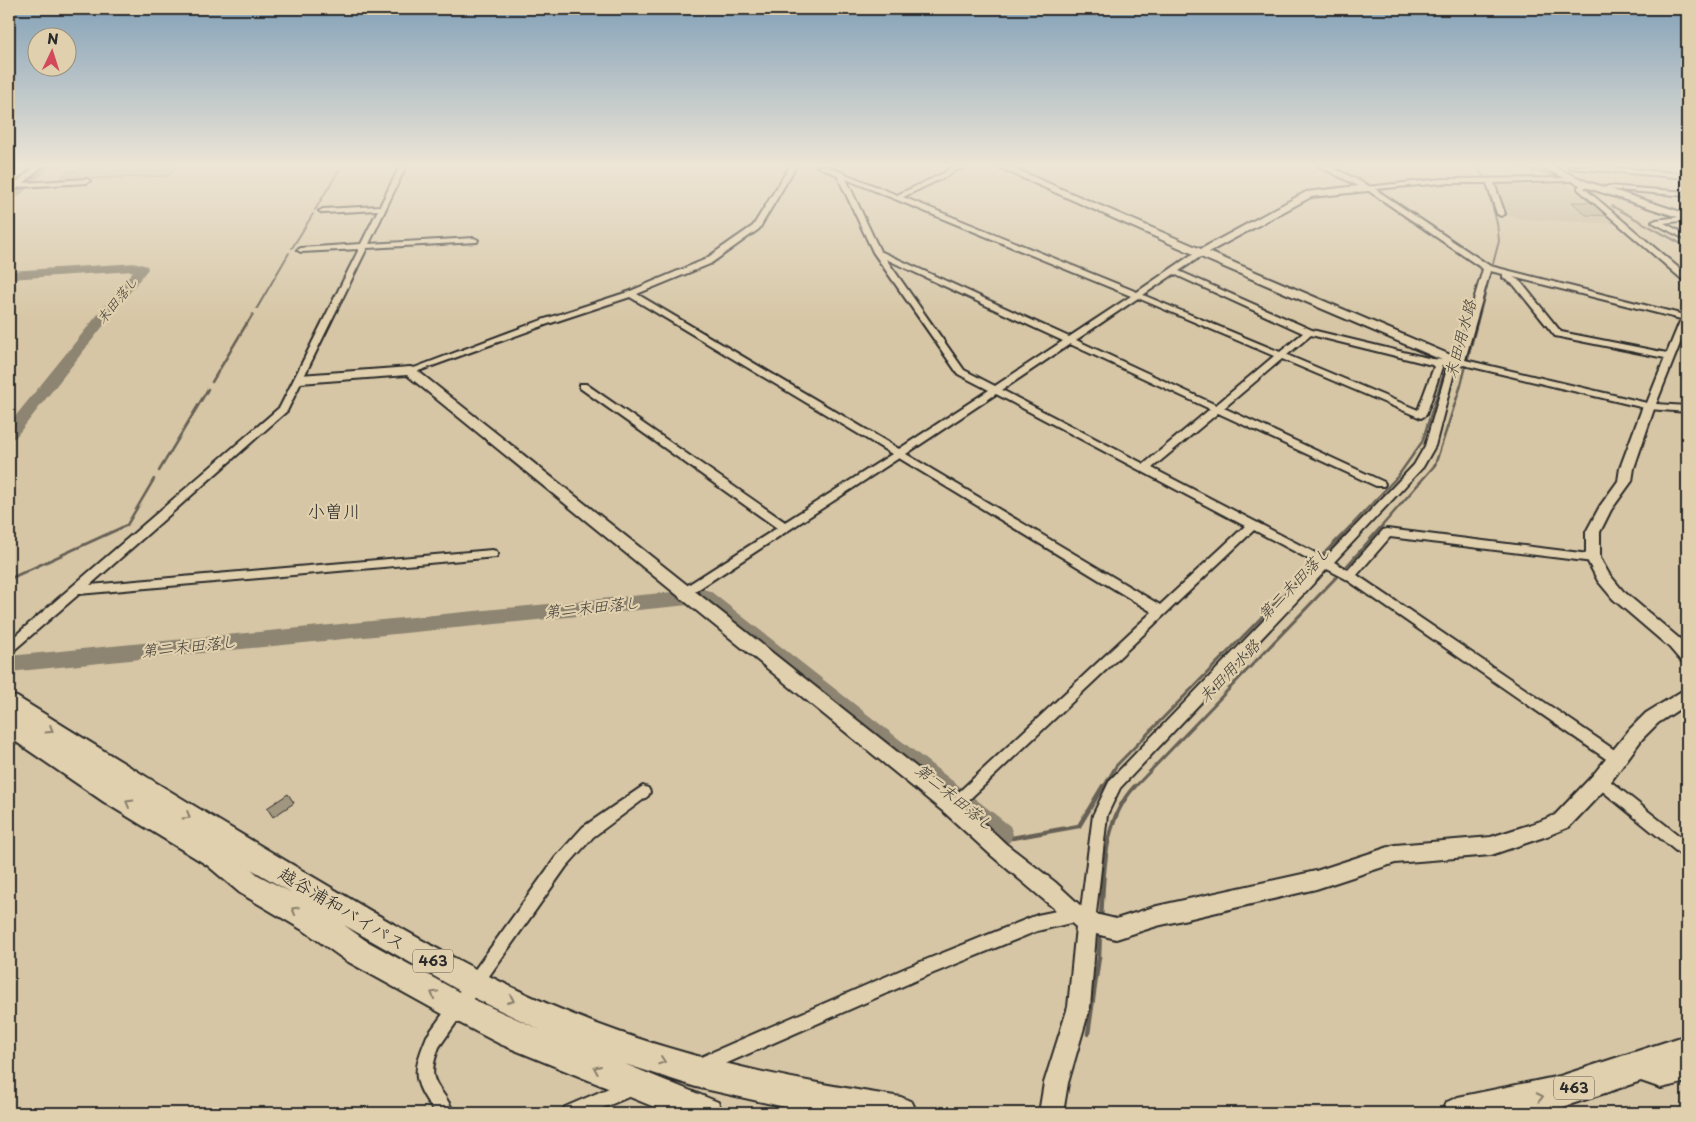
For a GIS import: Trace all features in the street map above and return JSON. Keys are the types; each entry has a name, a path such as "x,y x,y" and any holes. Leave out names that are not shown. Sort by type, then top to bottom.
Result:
{"highway":[{"name":"越谷浦和バイパス","path":"9,704 199,824 368,926 474,983 579,1032 690,1070 771,1090 901,1113"},
{"name":"越谷浦和バイパス","path":"9,725 113,794 216,856 249,884 316,922 355,950 458,1007 511,1033 707,1113"},
{"name":"463","path":"1458,1113 1560,1092 1687,1050"},
{"path":"1640,1066 1661,1073 1687,1067"}],"street":[{"path":"9,648 277,415 288,402 300,379 378,218"},
{"path":"300,379 410,371 675,277 725,251 756,227 761,218"},
{"path":"861,218 877,252 961,372 1350,576 1617,759"},
{"path":"947,218 1137,295 1421,415 1438,367 1448,362 1487,268"},
{"path":"1051,1113 1056,1082 1079,1007 1082,918 1100,815 1115,784 1418,468 1430,446 1451,369 1448,362 1122,218"},
{"path":"684,593 994,390 1200,252 1263,218"},
{"path":"1413,218 1487,268 1687,317 1649,406 1627,468 1625,481 1605,509 1593,532 1593,558 1603,577 1618,595 1675,643 1687,656"},
{"path":"1616,218 1687,279"},
{"path":"1679,218 1656,222 1687,238"},
{"path":"302,250 474,240"},
{"path":"877,252 1380,484"},
{"path":"1173,271 1309,332 1649,406 1687,409"},
{"path":"1499,271 1516,283 1558,334 1669,356"},
{"path":"631,294 1161,612"},
{"path":"1146,468 1309,332"},
{"path":"410,371 952,808 999,850 1082,918 1116,929 1157,916 1316,880 1395,854 1491,846 1562,821 1600,782 1652,718 1687,695"},
{"path":"583,386 784,527"},
{"path":"952,808 1253,525"},
{"path":"1350,576 1359,562 1387,533 1593,558"},
{"path":"76,590 492,554"},
{"path":"1600,782 1687,851"},
{"path":"445,1113 425,1083 423,1065 433,1042 561,862 588,832 643,792"},
{"path":"690,1070 914,973 1037,923 1082,918"},
{"path":"571,1113 636,1085"}],"shaded area":[{"path":"1520,218 1614,218 1621,224"}],"building":[{"path":"288,794 294,803 273,817 267,808"}],"waterway":[{"path":"292,248 310,218"},
{"name":"第二末田落し","path":"1113,218 1197,255"},
{"name":"末田用水路","path":"1477,324 1499,241 1496,218"},
{"path":"1635,218 1687,247"},
{"path":"257,308 289,253"},
{"name":"末田落し","path":"9,275 137,267 142,269 9,434"},
{"path":"247,324 253,314"},
{"path":"212,382 247,323"},
{"name":"末田用水路","path":"1381,527 1435,465 1461,385 1477,323"},
{"name":"第二末田落し","path":"1394,339 1442,362"},
{"name":"第二末田落し","path":"1350,527 1398,476 1422,442 1446,367"},
{"path":"159,471 208,389"},
{"path":"122,527 127,525 154,479"},
{"path":"9,579 125,526"},
{"name":"第二末田落し","path":"1103,788 1116,766 1351,526"},
{"name":"末田用水路","path":"1134,788 1347,566 1382,526"},
{"name":"第二末田落し","path":"9,664 703,596 1001,834"},
{"name":"第二末田落し","path":"1001,834 1012,838 1079,826 1103,786"},
{"name":"末田用水路","path":"1101,918 1104,866 1111,832 1116,815 1124,800 1135,786"},
{"name":"末田用水路","path":"1088,1034 1099,957 1100,931"}],"district":[{"name":"小曽川","path":"334,512"}]}
